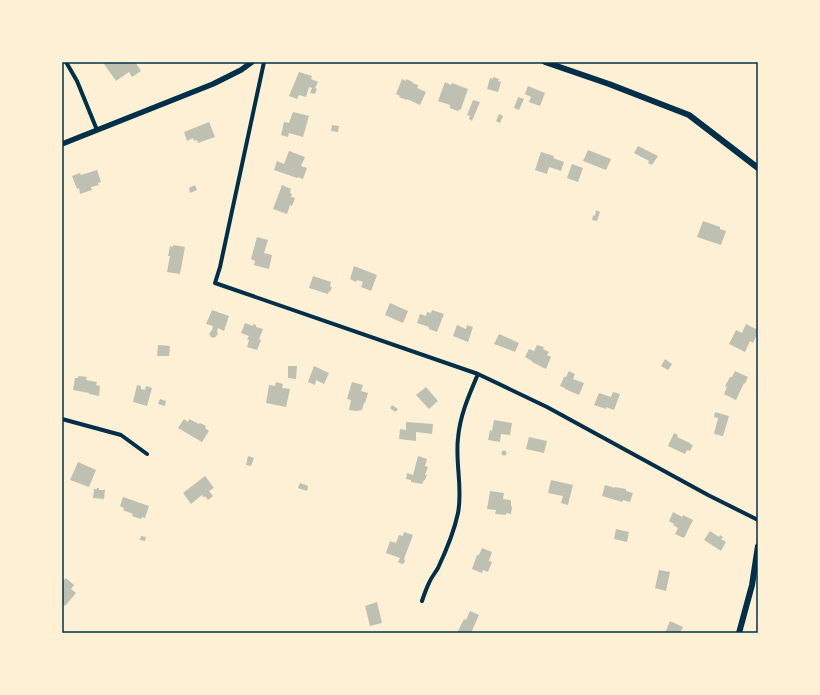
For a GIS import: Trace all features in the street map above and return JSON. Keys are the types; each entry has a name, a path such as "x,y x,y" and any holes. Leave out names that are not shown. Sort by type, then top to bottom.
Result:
{"main road":[{"path":"545,62 613,85 689,115 758,168"},
{"path":"739,633 752,585 758,546"}],"street":[{"path":"66,62 77,81 97,130"},
{"path":"62,144 213,84 241,70 252,62"},
{"path":"264,62 220,267 215,283 478,374 547,407 708,495 758,520"},
{"path":"422,601 450,539 458,513 460,490 457,438 460,419 478,374"},
{"path":"62,419 121,434 147,454"}],"building":[{"path":"107,62 114,62 115,64 118,62 135,62 141,71 132,77 129,72 116,81 104,64"},
{"path":"299,72 312,76 311,79 318,82 315,88 317,89 315,94 310,93 312,88 309,87 306,97 299,95 297,99 289,96"},
{"path":"493,77 499,79 498,81 501,82 498,92 487,89 490,78 493,79"},
{"path":"402,79 413,82 412,83 418,85 417,88 426,92 420,105 399,97 400,96 396,94"},
{"path":"445,82 468,89 461,109 458,111 450,108 450,105 438,101"},
{"path":"528,86 545,93 540,106 529,102 531,97 525,94"},
{"path":"518,97 524,99 519,110 514,108"},
{"path":"473,100 480,102 472,121 469,119 470,116 467,115"},
{"path":"293,112 309,116 303,137 289,133 288,137 281,135 284,122 289,123"},
{"path":"499,114 503,116 500,123 496,121"},
{"path":"209,122 215,137 198,143 197,140 194,141 193,138 187,141 184,132"},
{"path":"332,125 339,126 338,132 331,131"},
{"path":"638,146 658,156 652,165 648,163 649,161 634,153"},
{"path":"588,150 611,159 606,170 583,161"},
{"path":"289,151 305,157 301,166 307,168 303,179 274,170 277,161 284,164"},
{"path":"541,152 554,156 553,158 564,162 561,171 549,167 547,174 535,170"},
{"path":"572,164 583,168 578,182 567,178"},
{"path":"97,170 101,182 98,183 99,185 91,187 92,190 80,194 79,188 77,189 72,176"},
{"path":"195,185 197,190 190,193 189,188"},
{"path":"282,185 291,189 291,197 295,198 292,206 290,205 287,214 273,209"},
{"path":"596,210 600,212 597,221 592,220 593,215 595,216"},
{"path":"703,221 720,227 720,229 726,231 721,245 697,237"},
{"path":"257,237 268,240 264,253 272,255 269,269 254,265 255,261 251,259"},
{"path":"173,245 185,247 180,274 167,272 170,246 173,247"},
{"path":"354,266 377,275 371,291 361,287 363,282 357,280 356,282 350,279"},
{"path":"313,276 331,282 330,287 332,287 328,294 309,288"},
{"path":"390,303 408,311 403,323 385,315"},
{"path":"212,310 229,316 224,331 218,328 218,333 214,338 209,334 213,326 206,324"},
{"path":"432,310 444,314 437,332 429,329 429,327 417,323 420,314 426,316 427,312 431,313"},
{"path":"245,323 253,326 253,324 256,325 256,327 263,329 257,350 247,347 249,340 247,339 249,336 241,333"},
{"path":"746,324 758,330 758,332 753,343 750,341 745,352 729,344 736,330 742,333"},
{"path":"457,325 466,329 467,325 473,327 468,342 453,336"},
{"path":"499,334 519,343 515,352 494,344"},
{"path":"158,345 170,346 169,356 157,356"},
{"path":"537,345 544,347 543,349 549,352 547,355 551,357 546,369 525,357 529,349 534,351"},
{"path":"665,359 672,364 668,370 661,366"},
{"path":"288,366 297,366 296,379 288,378"},
{"path":"314,366 329,373 324,384 316,380 315,385 308,382"},
{"path":"569,371 575,374 573,379 584,383 579,395 560,386 564,377 566,377"},
{"path":"735,371 748,377 736,400 724,394 727,387 725,386"},
{"path":"78,376 87,377 86,380 97,382 96,385 100,386 99,396 73,390 75,378 78,378"},
{"path":"276,382 283,384 282,388 290,389 286,407 266,403 269,385 275,386"},
{"path":"352,382 363,385 361,391 368,393 362,410 349,410 351,400 347,399"},
{"path":"137,385 141,386 141,389 145,390 146,386 152,388 147,406 133,402"},
{"path":"426,387 438,401 429,409 416,395"},
{"path":"613,392 620,394 614,410 594,405 599,393 611,397"},
{"path":"160,399 166,401 165,406 158,404"},
{"path":"392,405 398,409 395,412 390,408"},
{"path":"715,412 729,416 723,436 714,434 718,418 714,417"},
{"path":"184,419 188,422 189,419 206,426 205,428 209,431 202,442 178,428"},
{"path":"494,420 512,423 510,435 501,434 500,442 488,440 490,430 492,431"},
{"path":"406,422 433,424 432,434 416,432 416,441 399,439 400,429 406,430"},
{"path":"674,433 678,435 677,437 693,445 690,451 687,450 685,454 668,446"},
{"path":"529,437 547,441 544,453 526,449"},
{"path":"504,450 507,453 504,456 501,453"},
{"path":"248,456 254,458 251,466 246,465"},
{"path":"418,456 427,459 425,466 428,467 425,475 427,475 422,484 411,482 411,480 406,479 407,473 413,475"},
{"path":"78,462 96,470 89,487 70,480"},
{"path":"205,476 214,488 209,491 213,496 208,500 202,495 191,504 183,493"},
{"path":"551,480 573,485 568,505 561,503 563,496 548,493"},
{"path":"300,483 308,486 307,491 298,488"},
{"path":"605,485 626,489 626,491 633,493 630,502 623,500 622,502 602,496"},
{"path":"99,488 99,490 105,490 104,499 93,498 94,489"},
{"path":"490,491 504,493 503,499 511,501 511,514 495,514 496,510 487,509"},
{"path":"123,497 149,506 145,518 142,517 141,519 132,516 133,514 123,510 124,508 120,506"},
{"path":"673,512 682,517 683,515 693,520 684,538 675,534 678,528 669,521"},
{"path":"616,529 629,532 627,542 614,539"},
{"path":"710,531 719,537 720,535 723,537 721,539 726,542 721,551 704,540"},
{"path":"404,532 413,535 404,559 405,561 402,564 398,562 400,558 386,553 390,541 396,543 399,535 403,536"},
{"path":"141,536 146,537 145,541 140,540"},
{"path":"482,548 492,552 489,561 492,562 488,572 483,570 482,573 472,569 477,555 479,555"},
{"path":"659,570 670,572 666,591 655,588"},
{"path":"66,578 74,585 71,589 76,593 65,606 62,603 62,580 63,581"},
{"path":"377,602 382,623 370,626 365,606"},
{"path":"470,611 479,615 471,633 457,633 464,619 466,620"},
{"path":"670,621 683,627 680,633 665,633"}]}
